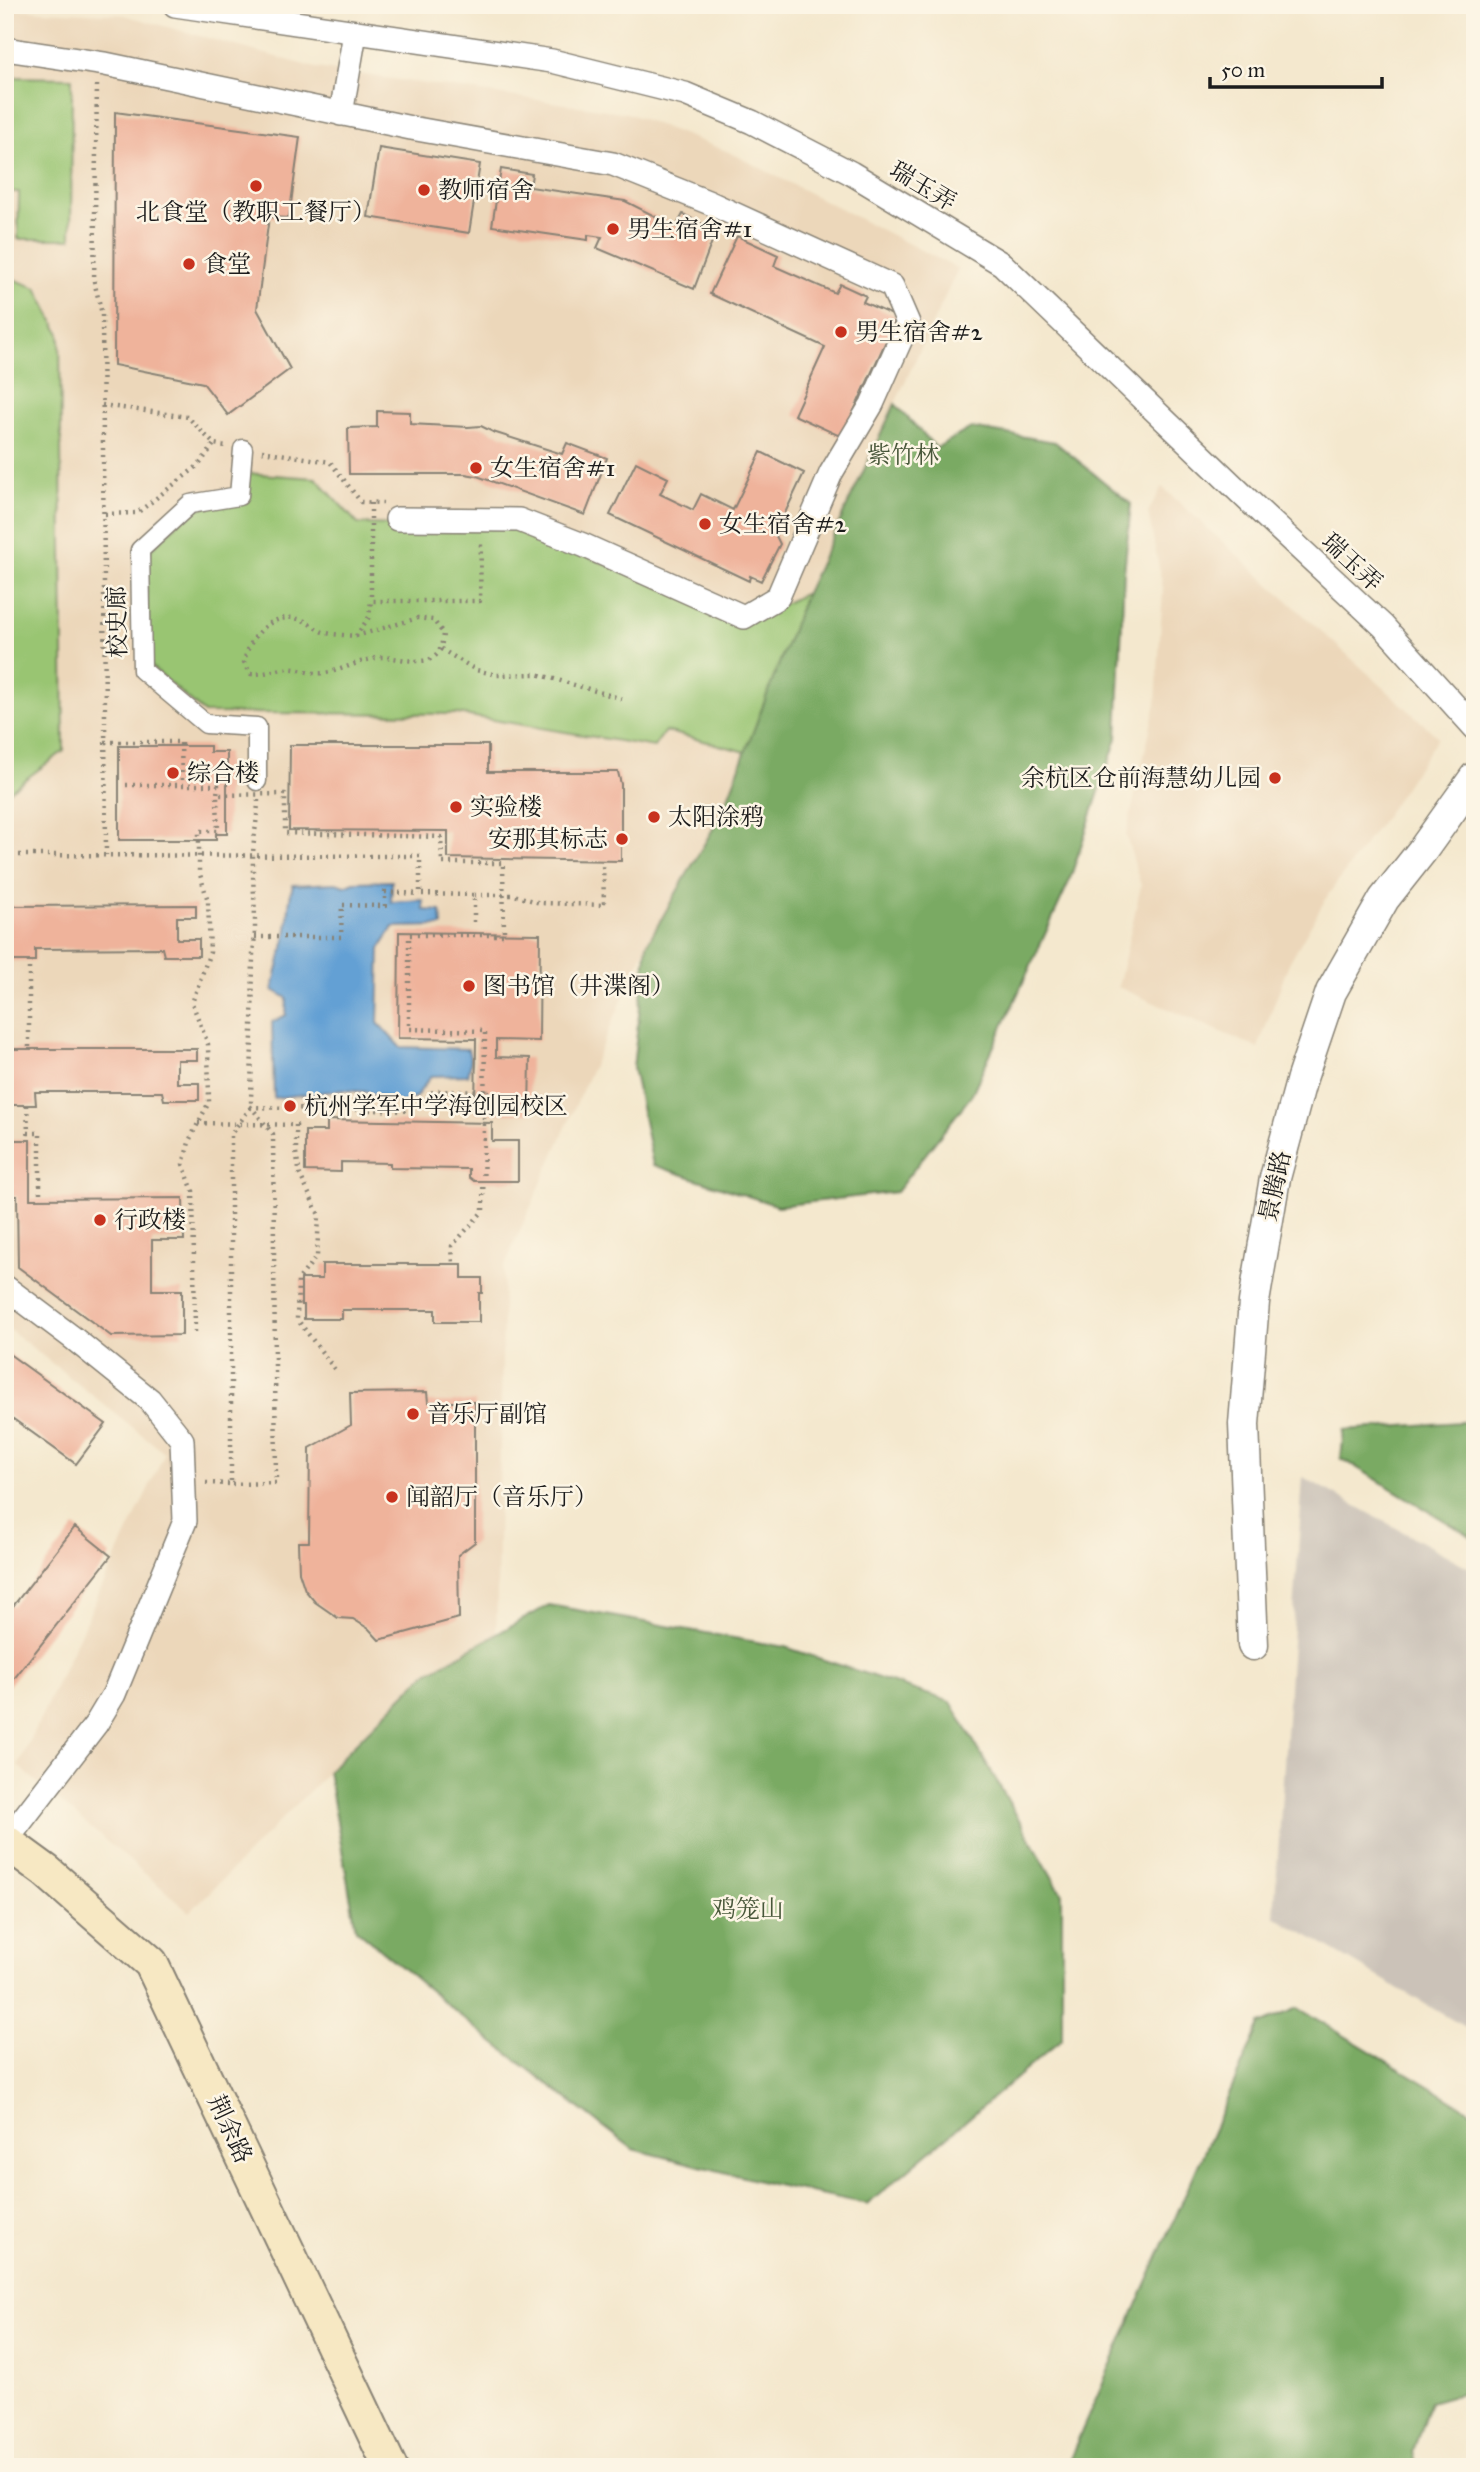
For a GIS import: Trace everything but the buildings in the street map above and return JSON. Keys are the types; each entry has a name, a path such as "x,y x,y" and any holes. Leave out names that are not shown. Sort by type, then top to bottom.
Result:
{"main road":[{"name":"荆余路","path":"6,1841 46,1871 151,1963 390,2467"}],"street":[{"name":"瑞玉弄","path":"175,5 552,61 685,94 752,122 851,173 1002,264 1383,626 1475,728"},
{"path":"341,114 355,33"},
{"path":"5,49 97,63 341,114 613,164 710,203 892,286 908,323 872,404 831,473 778,597 744,617 583,545 519,520 397,519"},
{"name":"校史廊","path":"243,449 239,496 190,503 140,550 142,670 206,724 257,727 257,781"},
{"name":"景腾路","path":"1253,1645 1244,1424 1254,1302 1275,1178 1302,1078 1331,992 1384,899 1475,777"},
{"path":"5,1287 150,1400 182,1440 185,1521 114,1694 96,1724 6,1841"}],"path":[{"path":"97,63 94,281 102,314 106,855"},
{"path":"105,514 137,513 199,465 214,444"},
{"path":"356,636 369,617 371,601 371,503"},
{"path":"371,601 480,601 480,519"},
{"path":"279,618 298,618 321,631 356,636 418,618 433,620 443,633 441,649 433,658 420,662 401,657 380,657 312,675 284,668 267,674 251,674 244,662 247,649 259,630 279,618"},
{"path":"441,649 476,670 497,675 537,674 626,700"},
{"path":"105,742 181,742 182,785"},
{"path":"231,1484 231,1135 251,1107 255,937 253,856 258,815 257,781"},
{"path":"126,785 218,785 219,831 199,831 199,871 208,901 209,952 192,1003 208,1044 209,1102 190,1139 183,1164 193,1191 195,1332"},
{"path":"218,794 285,794 285,833 441,837 442,863 503,863 504,935 409,935 410,1029 485,1031 483,1211 452,1246 453,1264"},
{"path":"5,855 420,856 420,894"},
{"path":"255,937 341,937 341,905 385,906 385,892 514,895 540,903 604,905 603,860"},
{"path":"474,895 474,926"},
{"path":"29,961 29,1049"},
{"path":"251,1107 412,1111 434,1091 493,1092"},
{"path":"27,1105 27,1133 40,1133 40,1199"},
{"path":"184,1483 276,1483 272,1135 251,1107"},
{"path":"198,1123 296,1125 296,1152 300,1175 319,1215 317,1256 298,1280 297,1319 335,1371"}],"shaded area":[{"name":"杭州学军中学海创园校区","path":"5,9 124,15 316,68 627,113 729,152 958,269 806,593 722,813 647,944 504,1267 496,1635 425,1674 190,1912 18,1766 165,1453 5,1326"},
{"name":"余杭区仓前海慧幼儿园","path":"1162,487 1438,737 1328,895 1289,963 1258,1048 1118,987 1141,886 1126,835 1156,703 1163,588 1148,512"},
{"path":"1303,1477 1475,1571 1475,2033 1274,1916"}],"green space":[{"path":"5,77 72,78 71,239 18,239 19,192 5,192"},
{"path":"5,276 37,288 60,334 64,751 5,794"},
{"name":"紫竹林","path":"895,404 936,448 971,428 1055,442 1131,504 1124,573 1117,738 1069,882 971,1096 896,1192 778,1206 653,1165 633,1068 647,944 722,813 806,593"},
{"path":"245,473 316,478 358,524 518,527 744,623 806,593 746,752 665,731 654,747 457,714 204,713 147,663 146,554 194,508 243,503"},
{"path":"1475,1421 1475,1539 1341,1458 1344,1430"},
{"name":"鸡笼山","path":"549,1605 785,1647 951,1702 1062,1894 1062,2039 868,2204 771,2184 633,2149 480,2032 356,1929 328,1771 425,1674"},
{"path":"1298,2008 1475,2114 1475,2355 1468,2391 1430,2402 1413,2451 1417,2467 1066,2467 1260,2024"}],"water":[{"path":"392,881 391,902 423,900 424,910 441,911 442,926 393,927 380,949 378,1023 400,1047 468,1049 471,1062 468,1075 431,1076 416,1097 402,1103 367,1092 342,1090 274,1098 272,1022 286,1015 287,998 273,990 286,937 293,885 336,883 345,886 354,882"}],"place":[{"name":"北食堂（教职工餐厅）","path":"256,186"},
{"name":"教师宿舍","path":"424,190"},
{"name":"男生宿舍#1","path":"613,229"},
{"name":"食堂","path":"189,264"},
{"name":"男生宿舍#2","path":"841,332"},
{"name":"女生宿舍#1","path":"476,468"},
{"name":"女生宿舍#2","path":"705,524"},
{"name":"综合楼","path":"173,773"},
{"name":"余杭区仓前海慧幼儿园","path":"1275,778"},
{"name":"实验楼","path":"456,807"},
{"name":"太阳涂鸦","path":"654,817"},
{"name":"安那其标志","path":"622,839"},
{"name":"图书馆（井渫阁）","path":"469,986"},
{"name":"杭州学军中学海创园校区","path":"290,1106"},
{"name":"行政楼","path":"100,1220"},
{"name":"音乐厅副馆","path":"413,1414"},
{"name":"闻韶厅（音乐厅）","path":"392,1497"}]}
